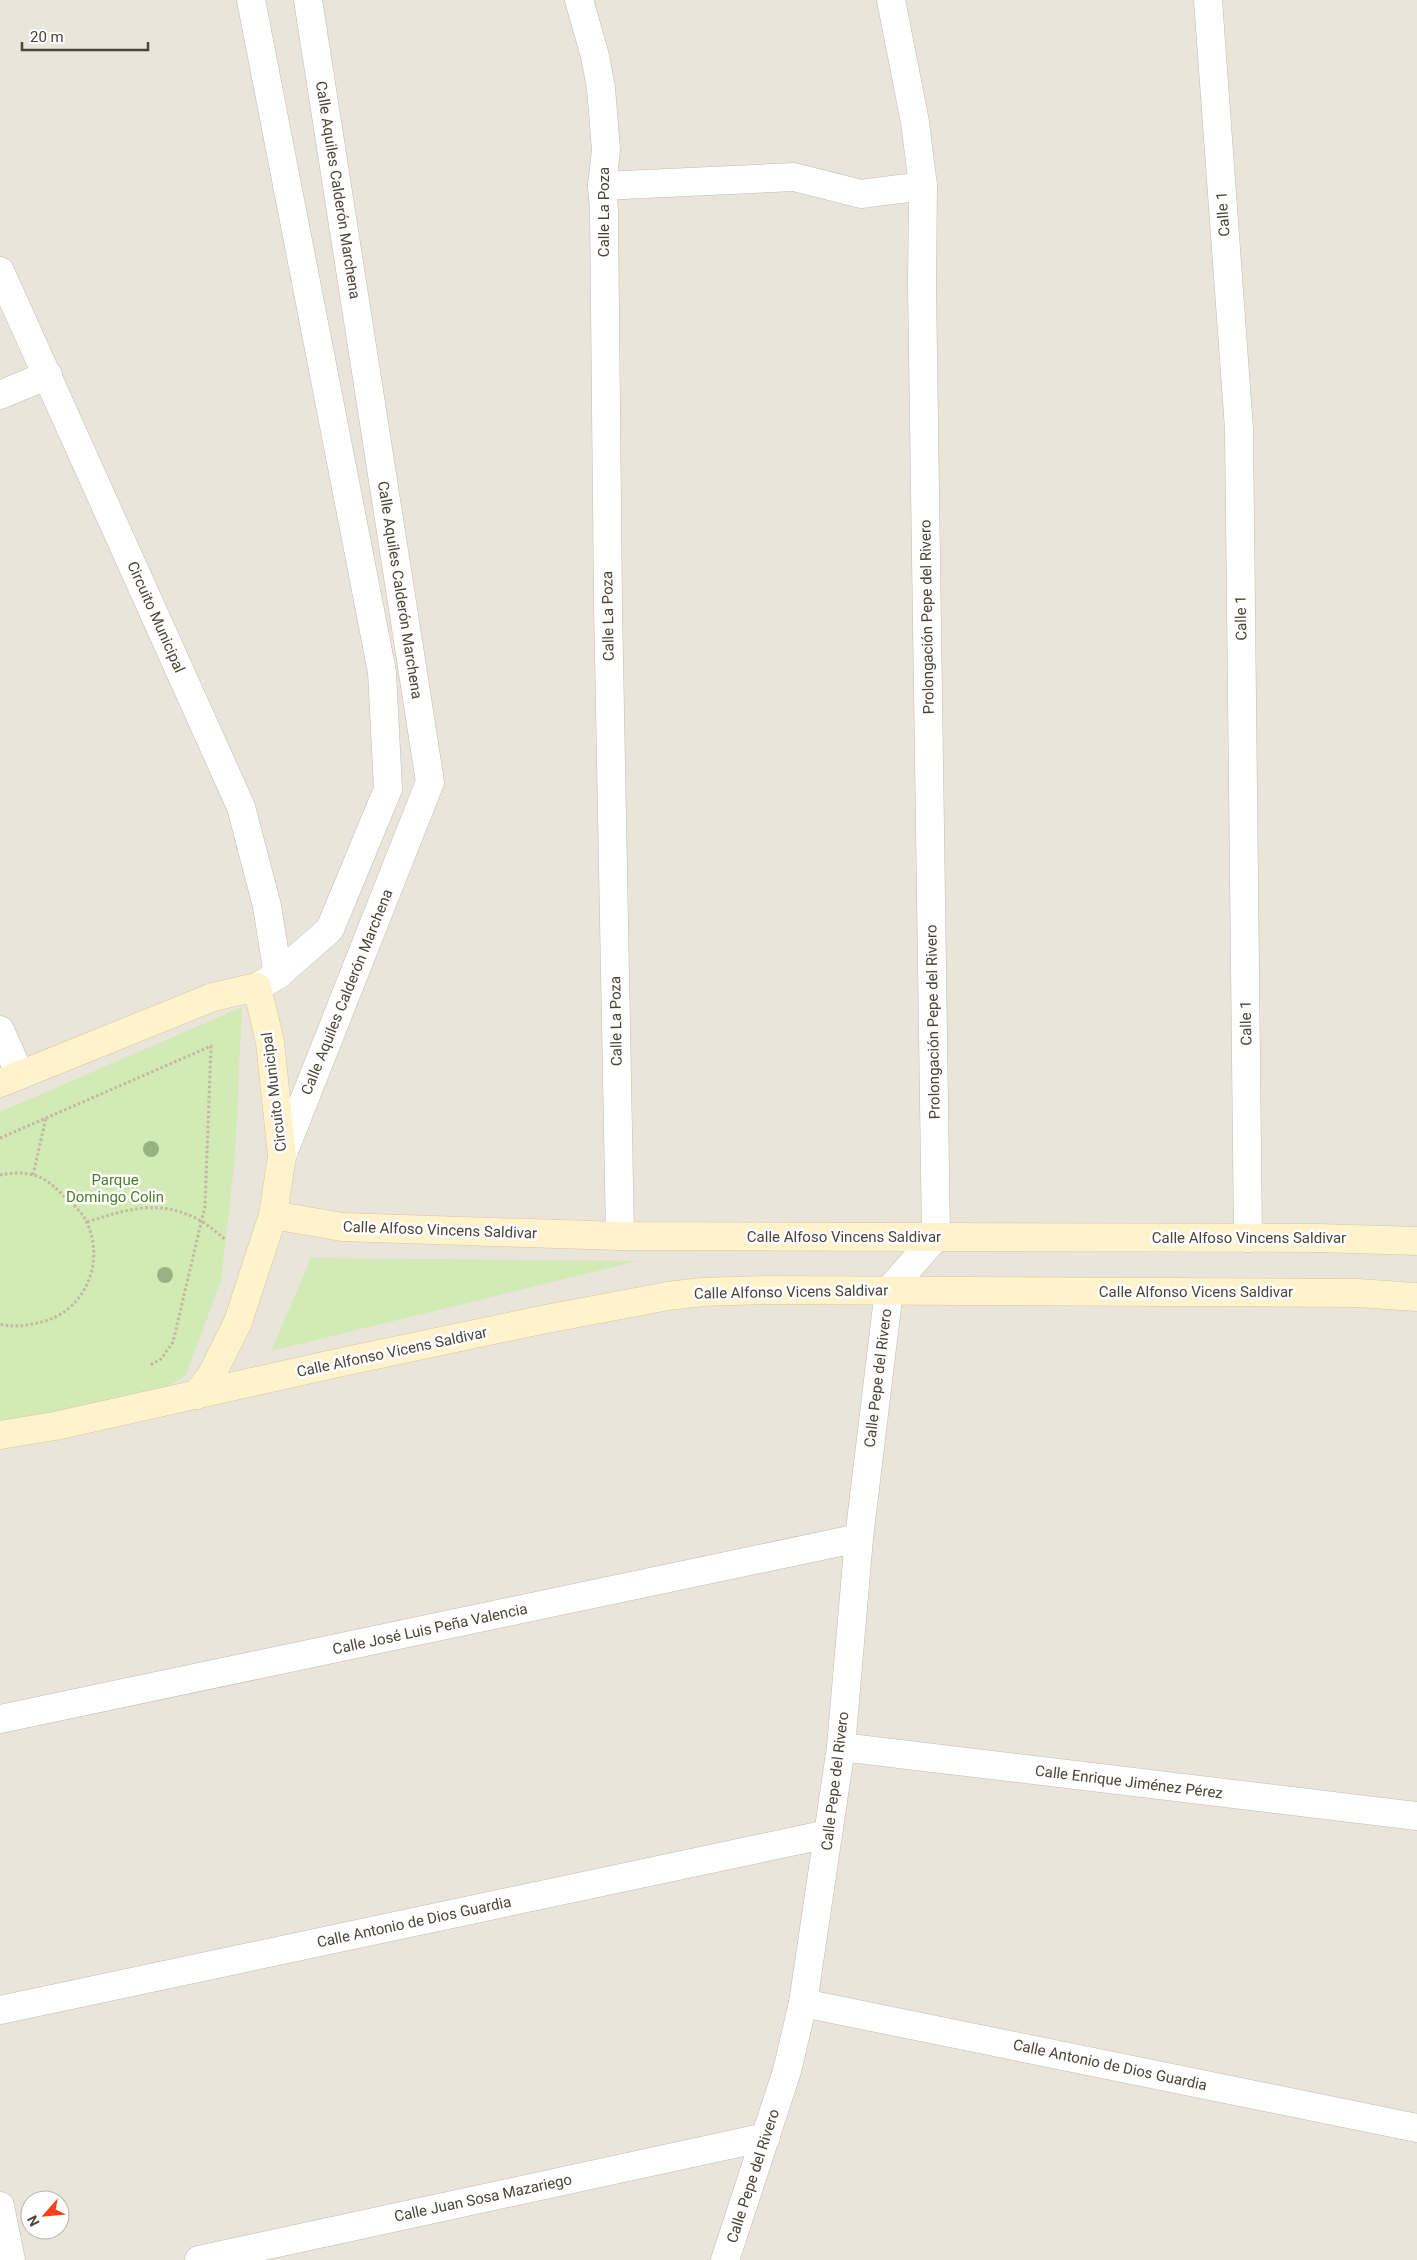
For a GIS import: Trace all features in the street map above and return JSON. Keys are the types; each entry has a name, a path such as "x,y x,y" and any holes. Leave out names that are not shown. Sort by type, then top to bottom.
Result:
{"main road":[{"path":"10,1079 213,997 267,981"},
{"name":"Circuito Municipal","path":"196,1395 212,1376 238,1322 273,1215 282,1156 270,1042 267,981"},
{"name":"Calle Alfoso Vincens Saldivar","path":"273,1215 342,1227 620,1236 1248,1238 1417,1241"},
{"name":"Calle Alfonso Vicens Saldivar","path":"0,1436 55,1426 541,1320 668,1296 702,1292 889,1290 1358,1294 1417,1297"}],"street":[{"name":"Calle Aquiles Calderón Marchena","path":"251,0 382,672 388,789 330,929 267,981"},
{"name":"Calle Aquiles Calderón Marchena","path":"282,1156 430,782 308,0"},
{"name":"Calle La Poza","path":"580,0 595,56 601,88 606,150 602,186 604,210 608,615 620,1236"},
{"name":"Prolongación Pepe del Rivero","path":"891,0 915,122 923,186 922,315 936,1237"},
{"name":"Calle 1","path":"1208,0 1239,429 1248,1238"},
{"path":"602,186 794,177 861,194 923,186"},
{"name":"Circuito Municipal","path":"0,271 242,807 268,906 267,981"},
{"path":"0,395 48,375"},
{"path":"0,1030 10,1079"},
{"path":"889,1290 936,1237"},
{"name":"Calle Pepe del Rivero","path":"725,2260 787,2071 803,2003 841,1748 859,1538 889,1290"},
{"name":"Calle José Luis Peña Valencia","path":"0,1719 859,1538"},
{"name":"Calle Enrique Jiménez Pérez","path":"841,1748 1417,1816"},
{"name":"Calle Antonio de Dios Guardia","path":"0,2010 828,1834"},
{"name":"Calle Antonio de Dios Guardia","path":"803,2003 1417,2128"},
{"name":"Calle Juan Sosa Mazariego","path":"199,2260 766,2137"},
{"path":"0,2206 11,2260"}],"path":[{"path":"0,1138 211,1046 204,1206 201,1221 173,1342 161,1359 144,1367"},
{"path":"34,1175 46,1118"},
{"path":"0,1175 14,1173 34,1175 49,1182 76,1207 87,1222 93,1243 95,1260 92,1275 72,1307 55,1318 31,1325 10,1327 0,1324"},
{"path":"87,1222 132,1208 156,1206 201,1221 226,1240 256,1268"}],"shaded area":[{"path":"0,0 1417,0 1417,2260 0,2260"}],"green space":[{"name":"Parque Domingo Colin","path":"242,1007 235,1157 221,1281 186,1375 166,1388 0,1425 0,1112"},
{"path":"311,1258 638,1261 271,1351"}]}
